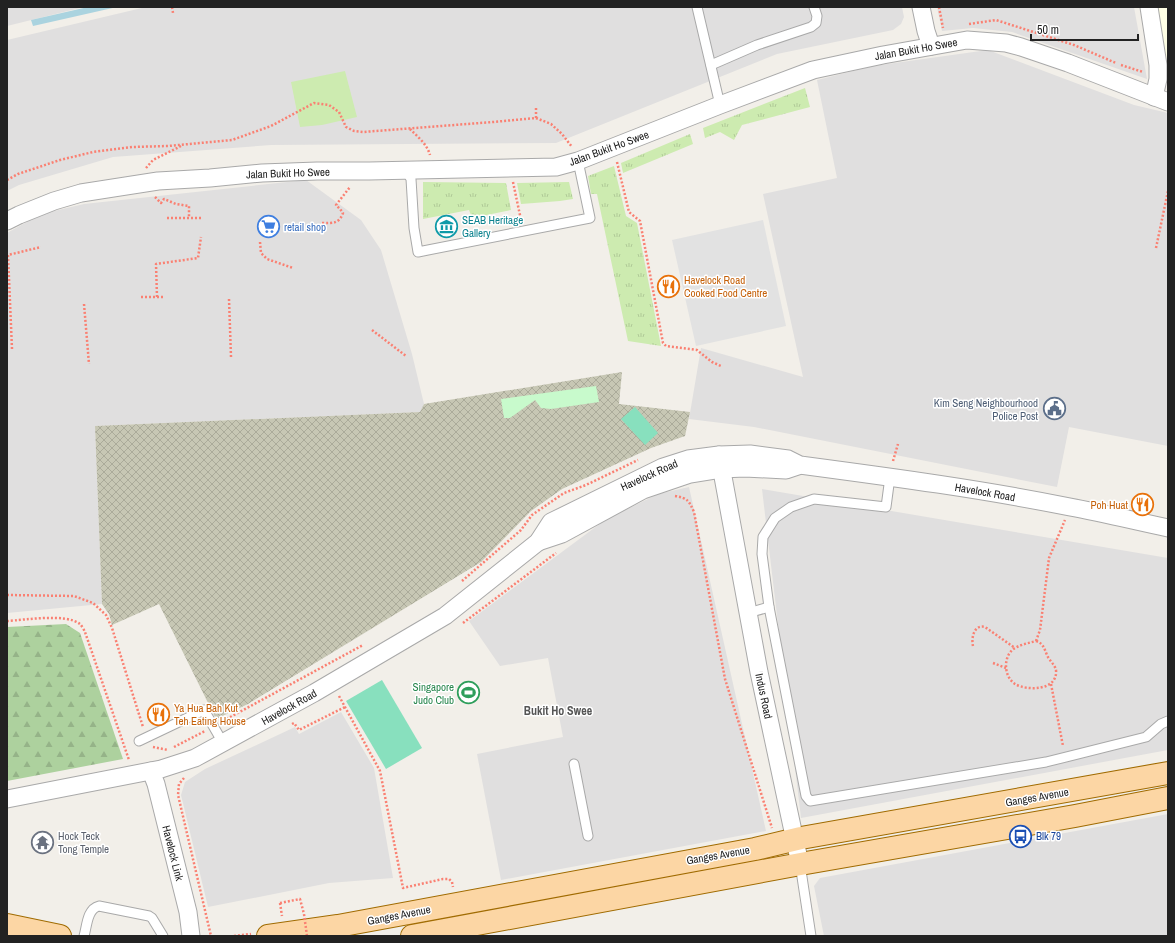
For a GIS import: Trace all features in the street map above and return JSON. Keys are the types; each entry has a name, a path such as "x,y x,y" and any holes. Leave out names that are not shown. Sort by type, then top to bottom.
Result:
{"main road":[{"name":"Ganges Avenue","path":"268,936 338,926 755,849 786,836 1168,773"},
{"name":"Ganges Avenue","path":"412,936 800,864 1067,818 1168,798"},
{"path":"7,925 60,936"}],"street":[{"path":"920,7 931,46"},
{"path":"1149,7 1158,65 1158,79 1161,99"},
{"name":"Jalan Bukit Ho Swee","path":"7,221 47,204 74,195 110,188 148,189 262,172 556,167 575,154 688,118 813,70 883,55 967,40 1006,43 1068,63 1161,99"},
{"name":"Havelock Road","path":"7,798 161,769 195,758 314,693 444,616 538,542 562,534 643,490 720,462 745,468 786,470 800,466 892,469 1168,528"},
{"name":"Indus Road","path":"720,462 759,672 786,836 800,864"},
{"name":"Havelock Link","path":"151,771 156,784 188,912 191,936"}],"lane":[{"path":"697,7 720,105"},
{"path":"711,65 757,45 811,27 816,23 817,16 814,7"},
{"path":"405,169 411,179 414,228 418,252 590,218 575,154"},
{"path":"892,469 886,507 814,500 791,506 775,518 763,537 762,554 769,607 806,796 810,801 1046,762 1146,736 1161,724 1168,721"},
{"path":"748,613 769,607"},
{"path":"143,739 204,710 223,743"},
{"path":"574,764 588,836"},
{"name":"Indus Road","path":"800,864 811,936"},
{"path":"84,936 90,912 94,907 99,906 149,916 152,918 163,936"}],"path":[{"path":"172,7 173,13"},
{"path":"939,7 943,28"},
{"path":"7,180 18,174 60,160 93,152 132,147 184,145 232,140 271,126 314,103 329,105 339,112 346,127 354,131 363,132 536,118 551,124 562,134 575,154"},
{"path":"536,108 536,118"},
{"path":"410,128 429,150 433,169"},
{"path":"184,145 153,160 146,167 148,189 161,203 164,199 176,204 189,206 189,218"},
{"path":"617,162 629,212 640,221 663,343 666,346 697,350 712,362 720,366"},
{"path":"512,177 524,231"},
{"path":"322,223 334,224 342,217 343,213 336,205 353,184"},
{"path":"1156,248 1168,193"},
{"path":"167,218 202,218"},
{"path":"157,297 156,264 198,258 200,237"},
{"path":"260,242 261,253 267,259 293,268"},
{"path":"12,349 8,255 41,248"},
{"path":"141,297 164,297"},
{"path":"228,299 231,357"},
{"path":"84,304 89,364"},
{"path":"372,330 406,356"},
{"path":"892,469 898,444"},
{"path":"683,498 689,501 694,512 725,679 772,829 786,836"},
{"path":"1036,642 1040,630 1049,558 1070,507"},
{"path":"460,625 562,549"},
{"path":"460,583 465,578"},
{"path":"7,595 74,596 93,603 106,615 112,628 143,739 152,747 159,749 168,750 213,727 368,642"},
{"path":"7,621 61,618 72,620 80,624 86,632 130,760"},
{"path":"973,646 973,635 977,628 981,626 985,627 1015,648"},
{"path":"1036,642 1041,643 1056,668 1055,677 1051,684 1042,688 1030,688 1016,685 1008,679 1006,661 1010,652 1015,648 1036,642"},
{"path":"993,663 1006,668"},
{"path":"1051,684 1065,757"},
{"path":"338,694 380,771 403,888 449,879 452,882 454,890"},
{"path":"287,726 294,723 299,730 345,707"},
{"path":"186,776 179,784 178,795 211,936"},
{"path":"280,903 300,899 307,936"}],"shaded area":[{"path":"7,7 84,7 7,26"},
{"path":"146,7 902,7 904,17 901,24 893,30 777,54 556,143 271,145 113,157 19,185 7,191 7,40"},
{"path":"937,7 1134,7 1147,79 1012,32 973,28 942,31"},
{"path":"1156,7 1168,7 1168,67"},
{"path":"988,50 1134,105 1168,113 1168,446 1069,427 1057,487 754,427 689,419 701,348 803,377 763,194 837,178 817,80 873,66"},
{"path":"306,180 361,220 381,250 412,354 424,404 421,412 95,426 102,604 7,613 7,233 41,214 84,204"},
{"path":"763,220 786,326 696,346 672,240"},
{"path":"622,372 619,404 690,412 685,436 651,448 562,489 531,511 481,562 248,704 216,719 159,604 112,625 109,614 102,604 95,426 420,412 424,404"},
{"path":"689,487 766,831 501,880 477,754 563,737 548,658 500,666 469,621 605,520 658,494"},
{"path":"762,489 1168,558 1168,750 801,818"},
{"path":"341,712 374,768 393,878 329,883 208,907 181,795 185,782 205,769 295,727 299,734"},
{"path":"1168,814 1168,936 824,936 814,886 820,878"}],"green space":[{"path":"345,71 357,117 322,125 300,127 291,82"},
{"path":"805,88 810,107 742,125 734,140 720,132 705,138 703,128"},
{"path":"690,134 693,144 623,173 621,163"},
{"path":"614,166 626,216 637,223 661,346 628,341 597,194 591,194 588,176"},
{"path":"423,182 506,183 511,210 472,218 469,210 423,219"},
{"path":"569,182 573,199 521,204 517,183"},
{"path":"596,386 599,402 551,409 541,408 535,400 510,418 504,418 501,399"},
{"path":"635,407 658,433 645,445 621,419"},
{"path":"66,624 80,633 123,759 7,781 7,627"},
{"path":"382,680 422,748 386,769 346,701"}],"water":[{"path":"88,7 117,7 33,26 31,20"}],"place":[{"name":"SEAB Heritage Gallery","path":"446,226"},
{"name":"retail shop","path":"268,227"},
{"name":"Havelock Road Cooked Food Centre","path":"668,286"},
{"name":"Kim Seng Neighbourhood Police Post","path":"1054,409"},
{"name":"Poh Huat","path":"1143,505"},
{"name":"Singapore Judo Club","path":"469,693"},
{"name":"Ya Hua Bah Kut Teh Eating House","path":"159,714"},
{"name":"Blk 79","path":"1020,836"},
{"name":"Hock Teck Tong Temple","path":"42,842"}],"district":[{"name":"Bukit Ho Swee","path":"558,711"}]}
